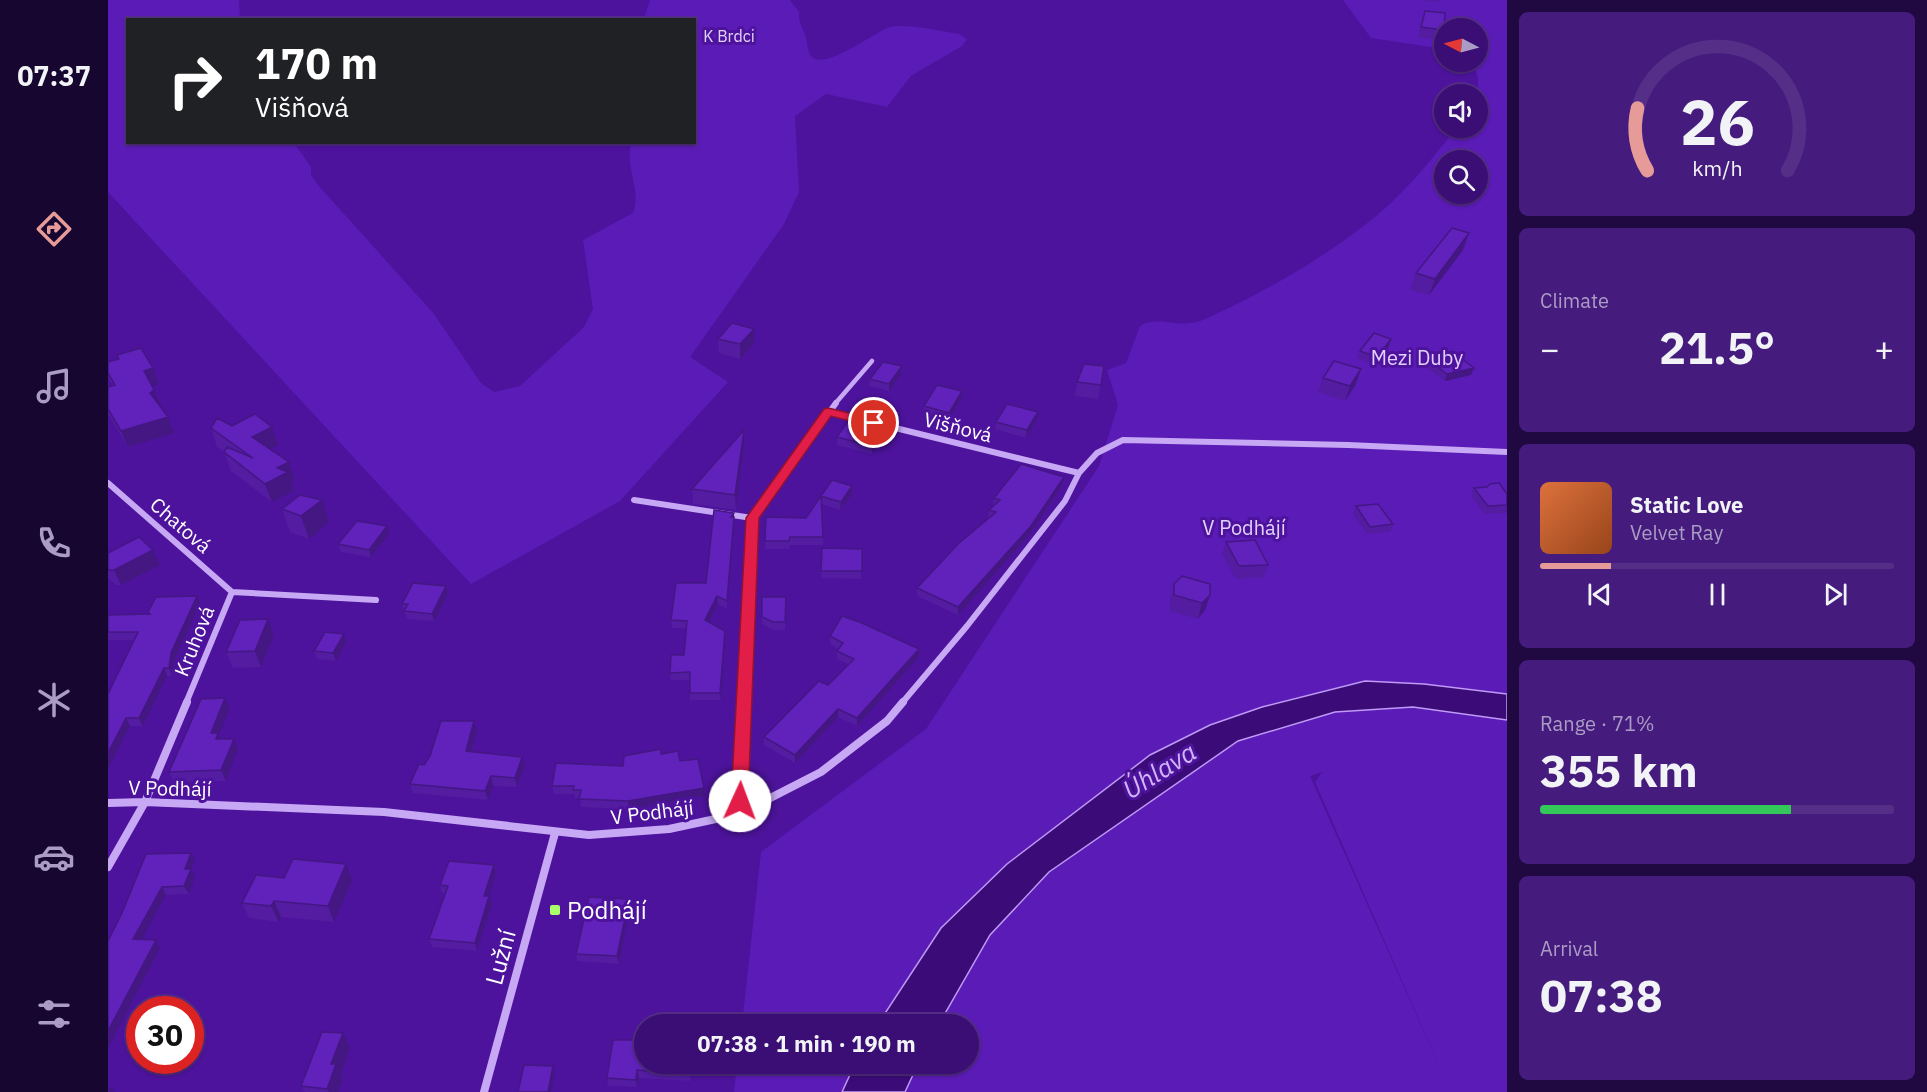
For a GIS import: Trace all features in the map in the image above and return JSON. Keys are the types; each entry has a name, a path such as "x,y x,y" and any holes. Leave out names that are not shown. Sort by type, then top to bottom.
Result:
{"street":[{"path":"739,814 752,518 828,412 872,361"},
{"path":"828,412 862,420"},
{"name":"Višňová","path":"874,423 1079,473"},
{"name":"V Podhájí","path":"108,803 145,802 384,812 555,833 589,835 669,829 739,814 821,772 887,721 967,626 1065,501 1079,473 1097,453 1123,440 1348,445 1507,452"},
{"name":"Chatová","path":"108,483 232,592"},
{"path":"634,500 752,518"},
{"name":"Kruhová","path":"108,867 145,802 232,592 376,600"},
{"name":"Lužní","path":"484,1092 555,833"}],"green space":[{"name":"K Brdci","path":"108,0 239,0 240,18 126,18 126,144 295,144 311,167 311,175 318,185 434,314 481,383 494,392 520,386 584,327 593,309 583,240 633,213 636,196 630,162 631,144 696,144 696,18 644,18 650,0 790,0 799,12 808,50 817,60 837,55 883,30 897,26 959,34 967,39 962,46 911,76 887,107 826,94 795,116 799,192 784,224 690,357 728,382 620,501 471,584 108,192"},
{"name":"Mezi Duby","path":"1343,0 1507,0 1507,694 1424,684 1365,681 1262,707 1210,725 1150,755 1007,864 941,928 885,1014 743,1014 761,852 926,729 1099,466 1118,405 1107,370 1126,363 1140,326 1155,322 1196,322 1279,282 1329,251 1375,217 1411,183 1434,156 1434,204 1488,204 1488,150 1439,150 1449,138 1488,138 1488,84 1478,84 1476,72 1488,72 1488,18 1434,18 1434,47 1371,38"},
{"path":"1413,707 1507,720 1507,1092 905,1092 913,1074 979,1074 979,1014 945,1014 990,935 1049,872 1238,741 1335,712","holes":["1322,772 1315,782 1441,1070 1310,776"]},
{"path":"736,1074 850,1074 842,1092 734,1092"}],"water":[{"name":"Úhlava","path":"1365,681 1424,684 1507,694 1507,720 1413,707 1335,712 1238,741 1049,872 990,935 945,1014 885,1014 941,928 1007,864 1150,755 1210,725 1262,707"},
{"path":"850,1074 913,1074 905,1092 842,1092"}],"building":[{"path":"1425,11 1445,13 1445,18 1434,18 1434,29 1421,27"},
{"path":"1452,228 1469,233 1435,279 1416,273"},
{"path":"732,323 754,329 740,344 718,339"},
{"path":"1374,333 1391,339 1377,357 1360,351"},
{"path":"141,348 153,368 144,371 154,390 150,393 168,417 121,431 108,409 108,387 115,385 108,373 108,362 119,359 117,355"},
{"path":"1452,351 1474,368 1447,374 1426,358"},
{"path":"1334,361 1361,369 1350,386 1323,378"},
{"path":"883,362 902,366 889,384 870,379"},
{"path":"1084,364 1104,366 1101,385 1077,382"},
{"path":"937,385 962,391 949,413 924,406"},
{"path":"1007,404 1038,412 1027,430 996,422"},
{"path":"255,414 272,427 252,437 289,462 277,468 288,472 265,484 224,452 227,447 253,458 211,428 217,418 232,426"},
{"path":"851,417 885,426 872,446 837,437"},
{"path":"744,430 735,495 692,489"},
{"path":"1021,464 1064,477 1031,526 958,607 917,588 958,544 996,512 989,510 1000,500 994,498"},
{"path":"832,480 852,486 841,502 821,496"},
{"path":"1499,483 1507,494 1507,505 1488,506 1474,488 1487,487 1490,484"},
{"path":"300,495 322,500 301,516 282,509"},
{"path":"821,496 823,537 790,537 789,541 765,541 766,517 806,518"},
{"path":"1378,504 1393,524 1370,527 1356,506"},
{"path":"714,510 734,513 731,517 734,517 727,601 717,596 705,620 725,631 720,693 690,693 690,672 670,673 671,655 684,655 687,621 671,620 676,583 706,583"},
{"path":"357,521 387,526 369,550 338,544"},
{"path":"139,537 153,550 114,570 108,570 108,553"},
{"path":"1255,540 1268,565 1239,566 1226,542"},
{"path":"822,548 862,549 862,571 821,571"},
{"path":"1182,576 1210,584 1210,595 1202,603 1174,595 1174,584"},
{"path":"413,583 446,586 432,614 404,611 408,604 402,604"},
{"path":"197,596 171,653 169,668 164,668 139,718 126,718 108,753 108,694 138,632 108,632 108,615 150,614 148,612 156,597"},
{"path":"762,597 786,597 785,622 773,622 762,617"},
{"path":"842,616 919,649 857,718 838,709 795,755 764,737 819,681 828,685 854,659 837,651 843,643 830,636"},
{"path":"268,619 255,651 226,652 240,620"},
{"path":"325,632 344,634 333,653 314,651"},
{"path":"225,698 211,733 218,733 216,739 234,739 221,770 169,772 201,699"},
{"path":"441,721 474,721 466,751 522,757 515,778 491,776 485,791 410,784 419,764 424,765 430,756"},
{"path":"661,749 661,754 678,751 680,761 698,759 704,788 628,801 579,799 581,790 573,790 574,786 552,786 556,763 623,766 624,756"},
{"path":"191,853 185,869 191,869 184,886 162,887 133,939 156,940 108,1031 108,941 146,854"},
{"path":"293,859 346,864 328,906 274,901 271,906 242,903 256,875 284,878"},
{"path":"449,861 494,865 484,896 489,896 475,943 429,939 448,886 440,885"},
{"path":"589,897 629,899 617,956 576,954"},
{"path":"322,1032 343,1033 331,1064 336,1064 327,1089 301,1086"},
{"path":"613,1040 634,1040 636,1080 607,1078"},
{"path":"524,1065 553,1066 548,1092 518,1092"}],"place":[{"name":"Podhájí","path":"555,910"}],"route":[{"path":"740,801 752,518 828,412 874,423"}]}
